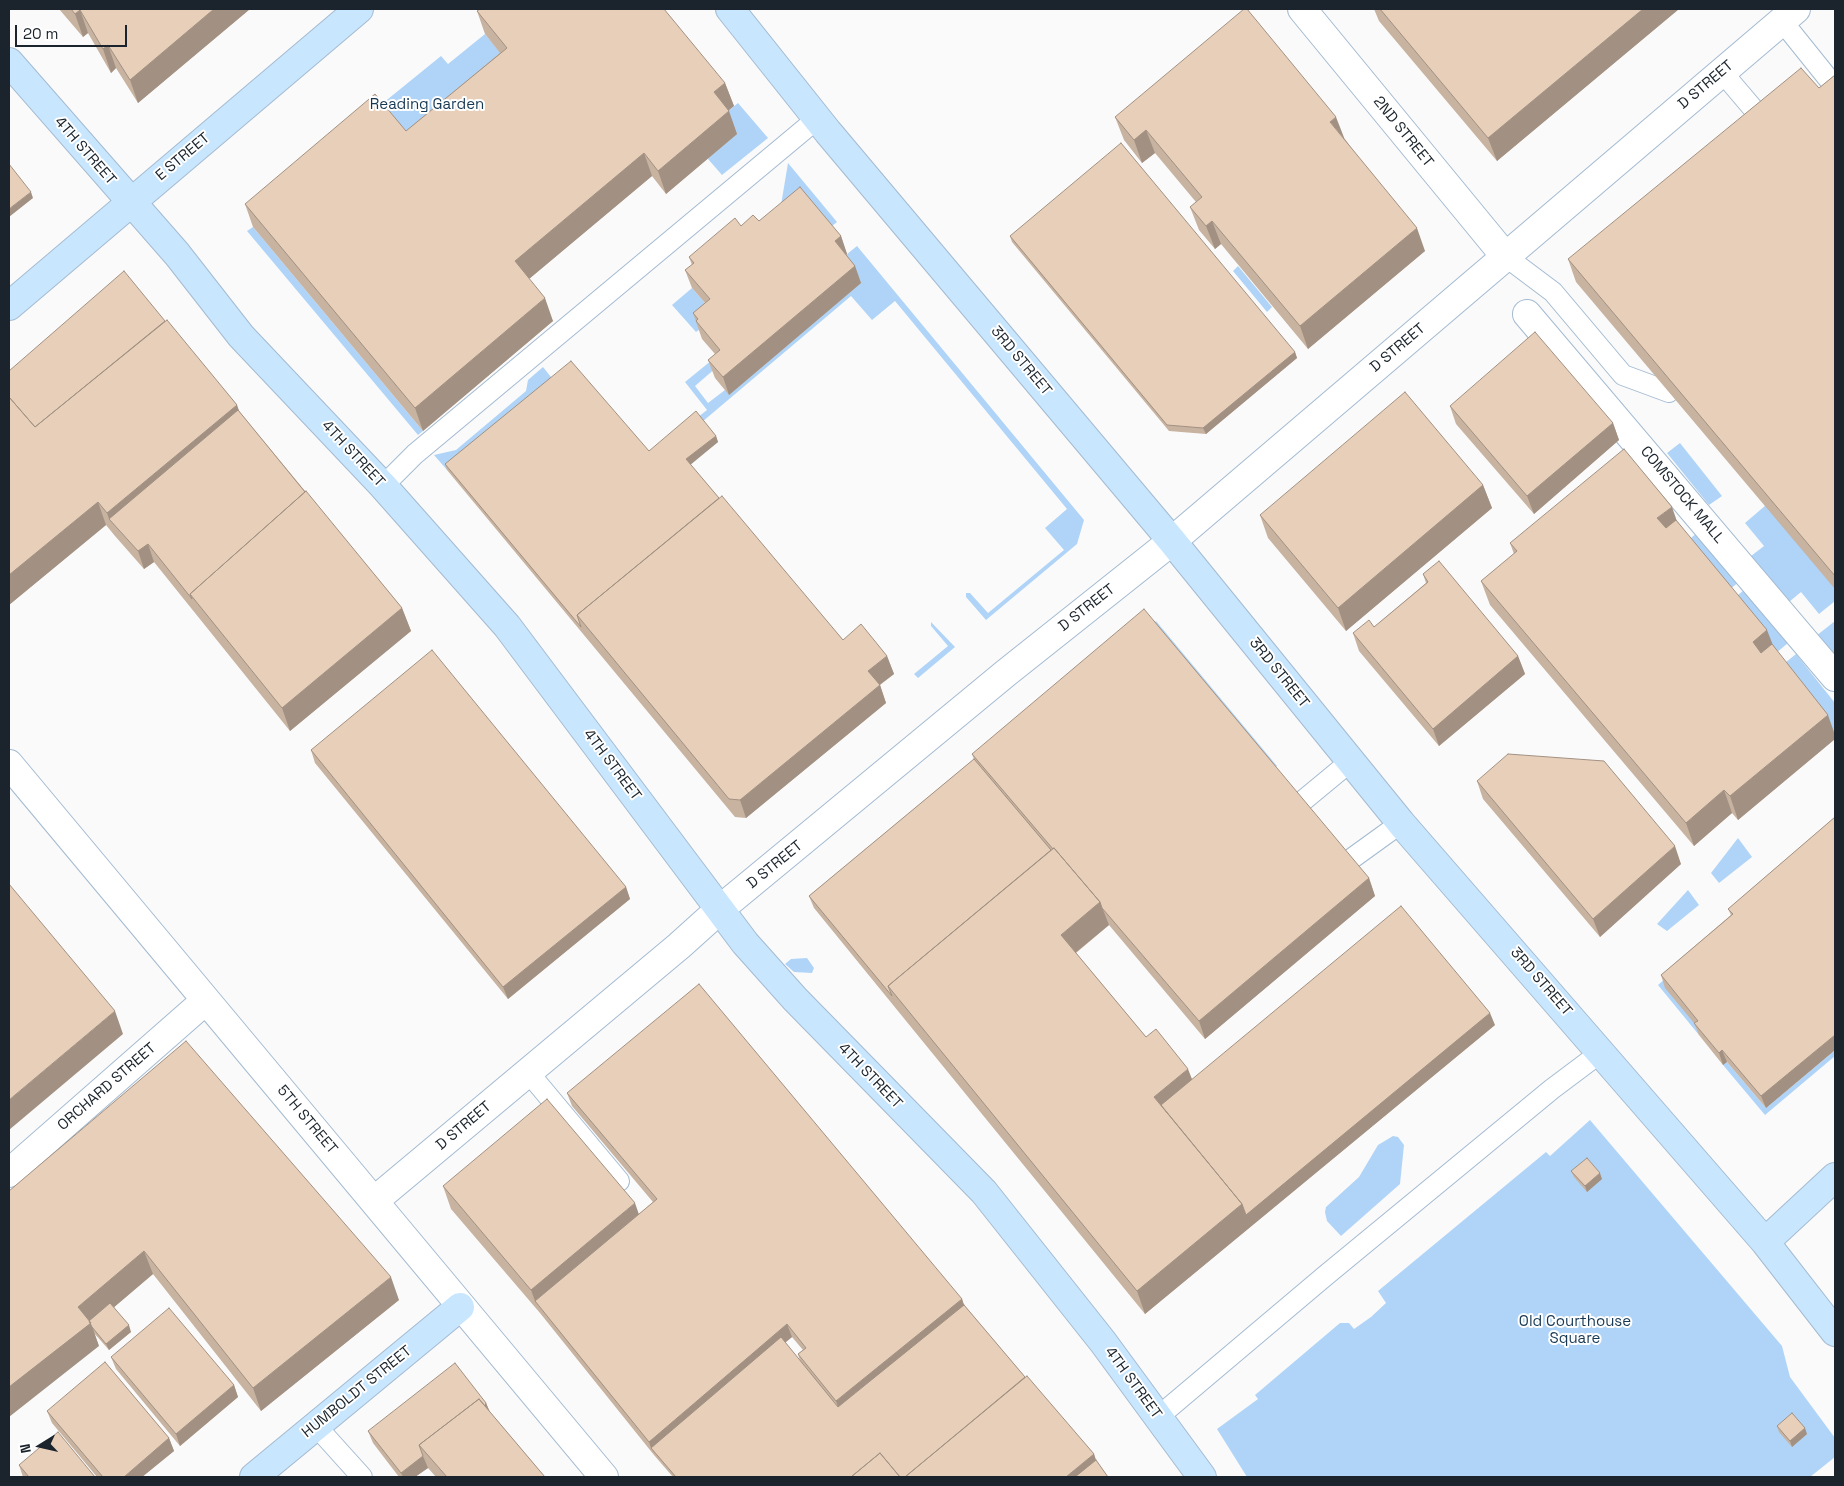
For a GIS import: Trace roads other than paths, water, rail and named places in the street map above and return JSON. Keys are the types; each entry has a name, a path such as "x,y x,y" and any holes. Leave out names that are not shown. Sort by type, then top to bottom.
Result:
{"street":[{"name":"E STREET","path":"9,306 359,9"},
{"name":"3RD STREET","path":"730,9 818,118 1172,541 1401,822 1765,1242 1835,1332"},
{"name":"2ND STREET","path":"1306,10 1505,256"},
{"name":"D STREET","path":"374,1201 679,946 719,910 1006,673 1172,541 1789,15"},
{"name":"4TH STREET","path":"9,62 177,254 241,336 383,486 508,626 745,943 795,999 984,1192 1103,1342 1202,1477"},
{"name":"COMSTOCK MALL","path":"1527,314 1835,677"},
{"name":"5TH STREET","path":"9,764 374,1201 460,1307 604,1477"},
{"name":"ORCHARD STREET","path":"9,1173 205,1001"},
{"path":"1765,1242 1835,1177"},
{"name":"HUMBOLDT STREET","path":"254,1477 460,1307"}],"lane":[{"path":"1789,15 1835,87"},
{"path":"1722,72 1767,125"},
{"path":"383,486 415,454 818,118"},
{"path":"1505,256 1553,292 1623,375 1669,392"},
{"path":"1299,804 1351,761"},
{"path":"1347,862 1401,822"},
{"path":"1158,1417 1333,1270 1552,1090 1600,1053"},
{"path":"528,1072 619,1181"},
{"path":"316,1426 362,1477"}],"park label":[{"name":"Reading Garden","path":"427,105"},
{"name":"Old Courthouse Square","path":"1575,1330"}]}
